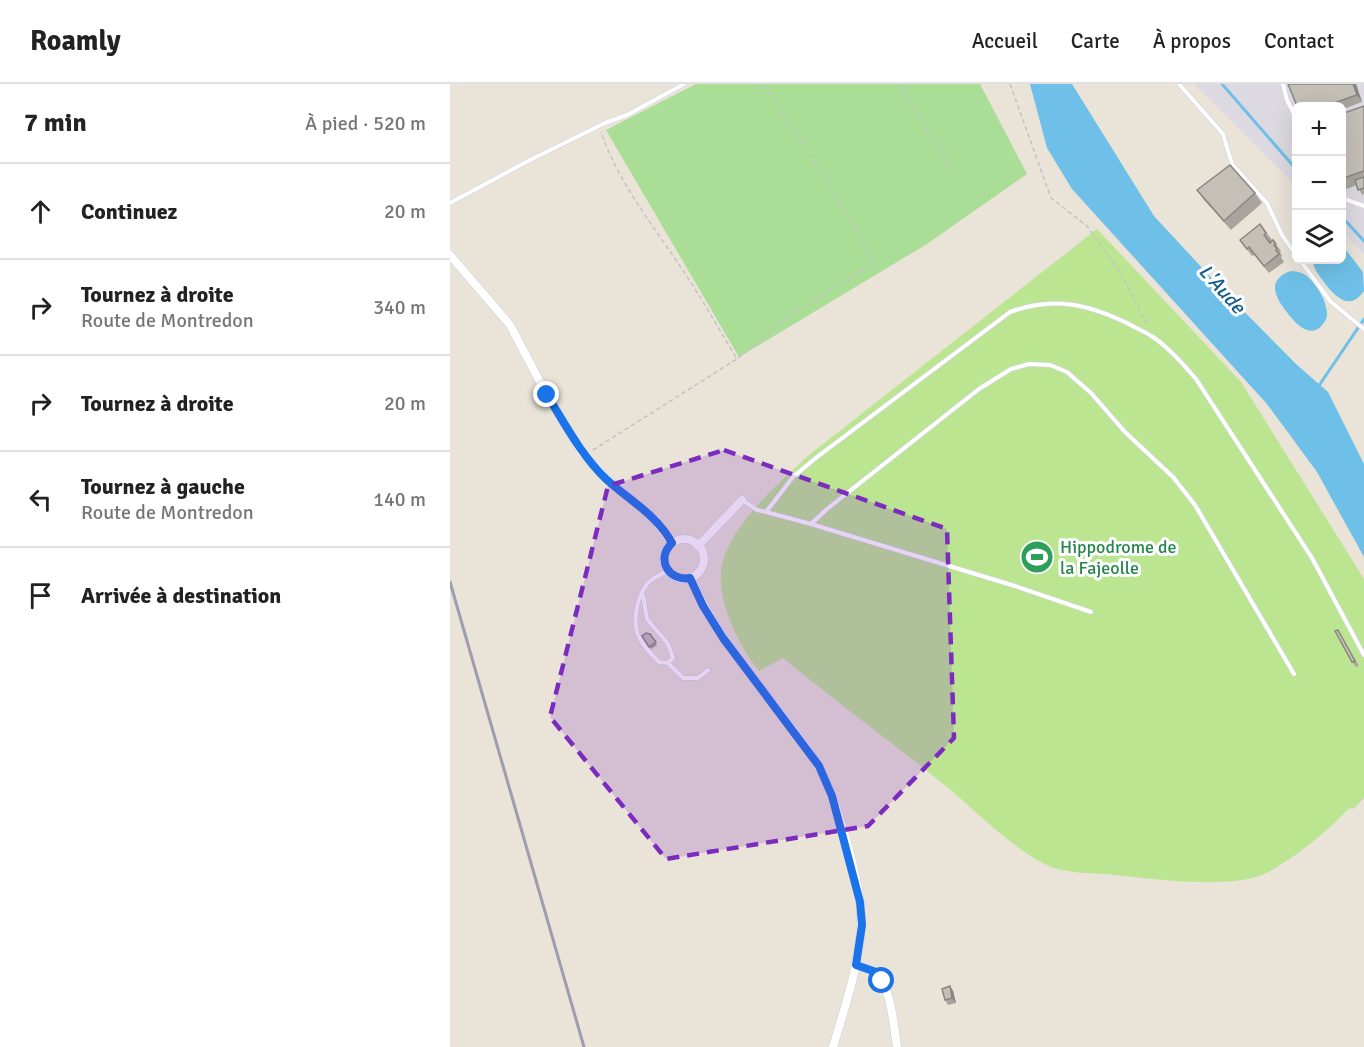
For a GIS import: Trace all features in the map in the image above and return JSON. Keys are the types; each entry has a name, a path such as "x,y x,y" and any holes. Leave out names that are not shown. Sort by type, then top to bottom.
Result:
{"street":[{"path":"450,255 510,325 547,395 584,455 606,478 652,517 672,543"},
{"path":"698,546 704,537 742,500"},
{"path":"686,539 698,546 703,554 701,570 690,578 674,577 664,564 664,554 672,543 686,539"},
{"path":"690,578 703,606 723,638 819,766 832,796 860,902 862,925 856,965 833,1047"},
{"path":"856,965 876,972 882,981 888,997 897,1047"}],"lane":[{"path":"450,203 530,160 684,84"},
{"path":"1179,84 1223,134 1233,164 1267,203 1282,235 1292,249"},
{"path":"1283,84 1292,108"},
{"path":"1346,200 1364,206"},
{"path":"1303,264 1330,301 1364,329"},
{"path":"766,512 793,477 817,457 1010,312 1043,303 1073,304 1111,315 1152,336 1196,379 1312,558 1364,655"},
{"path":"811,524 979,389 1011,369 1029,364 1050,365 1067,372 1091,393 1125,432 1173,477 1196,505 1294,674"},
{"path":"742,500 758,510 1015,586 1091,612"},
{"path":"668,571 656,576 647,584 636,610 637,633 659,662 668,663 683,678 698,678 708,670"},
{"path":"643,595 647,619 668,644 673,658 668,663"}],"path":[{"path":"584,455 737,359 783,319 865,269 871,263 868,251 838,198 764,84"},
{"path":"898,84 947,160 949,174"},
{"path":"1010,84 1052,198 1087,226 1122,275 1152,336"},
{"path":"599,126 608,152 642,213 677,262 737,359"}],"highlighted area":[{"path":"724,450 947,529 954,738 868,826 666,859 550,717 608,486"}],"shaded area":[{"path":"1194,84 1364,84 1364,254 1346,235 1346,102 1292,102 1292,182"}],"green space":[{"path":"696,84 980,84 1027,174 927,244 739,357 606,130"},
{"name":"Hippodrome de la Fajeolle","path":"1097,229 1241,382 1364,579 1364,798 1281,865 1259,876 1243,880 1204,882 1161,880 1058,869 1038,861 997,831 947,787 783,658 759,671 744,649 725,607 721,578 727,550 745,520 784,478 809,455"}],"water":[{"path":"1030,84 1072,84 1154,216 1296,364 1328,392 1364,464 1364,557 1317,472 1267,404 1072,189 1047,148"},
{"path":"1346,250 1363,272 1364,291 1354,300 1339,298 1330,290 1313,264 1346,264"},
{"path":"1291,271 1308,277 1325,302 1327,316 1320,327 1315,330 1304,329 1294,321 1278,300 1276,283 1283,274"}],"building":[{"path":"1288,84 1353,84 1357,95 1337,102 1295,102"},
{"path":"1364,106 1364,171 1346,177 1346,156 1346,112"},
{"path":"1230,165 1255,193 1224,221 1197,190"},
{"path":"1364,177 1364,188 1358,190 1355,180"},
{"path":"1260,224 1270,243 1273,240 1276,244 1274,245 1279,254 1264,266 1249,247 1247,249 1240,240"},
{"path":"1338,630 1355,661 1352,662 1335,631"},
{"path":"646,633 650,634 656,642 649,647 642,636"},
{"path":"950,986 952,998 945,1000 942,989"}],"waterway":[{"path":"1222,84 1292,164"},
{"path":"1346,221 1364,241"},
{"path":"1318,387 1364,319"}],"railway":[{"path":"450,582 584,1047"}],"place":[{"name":"Hippodrome de la Fajeolle","path":"1037,557"}],"route":[{"path":"547,395 584,455 606,478 652,517 669,538 672,543 664,554 664,564 668,571 674,577 690,578 703,606 723,638 819,766 832,796 855,875 862,925 856,965 876,972 882,981"}],"water label":[{"name":"L'Aude","path":"1222,289"}]}
